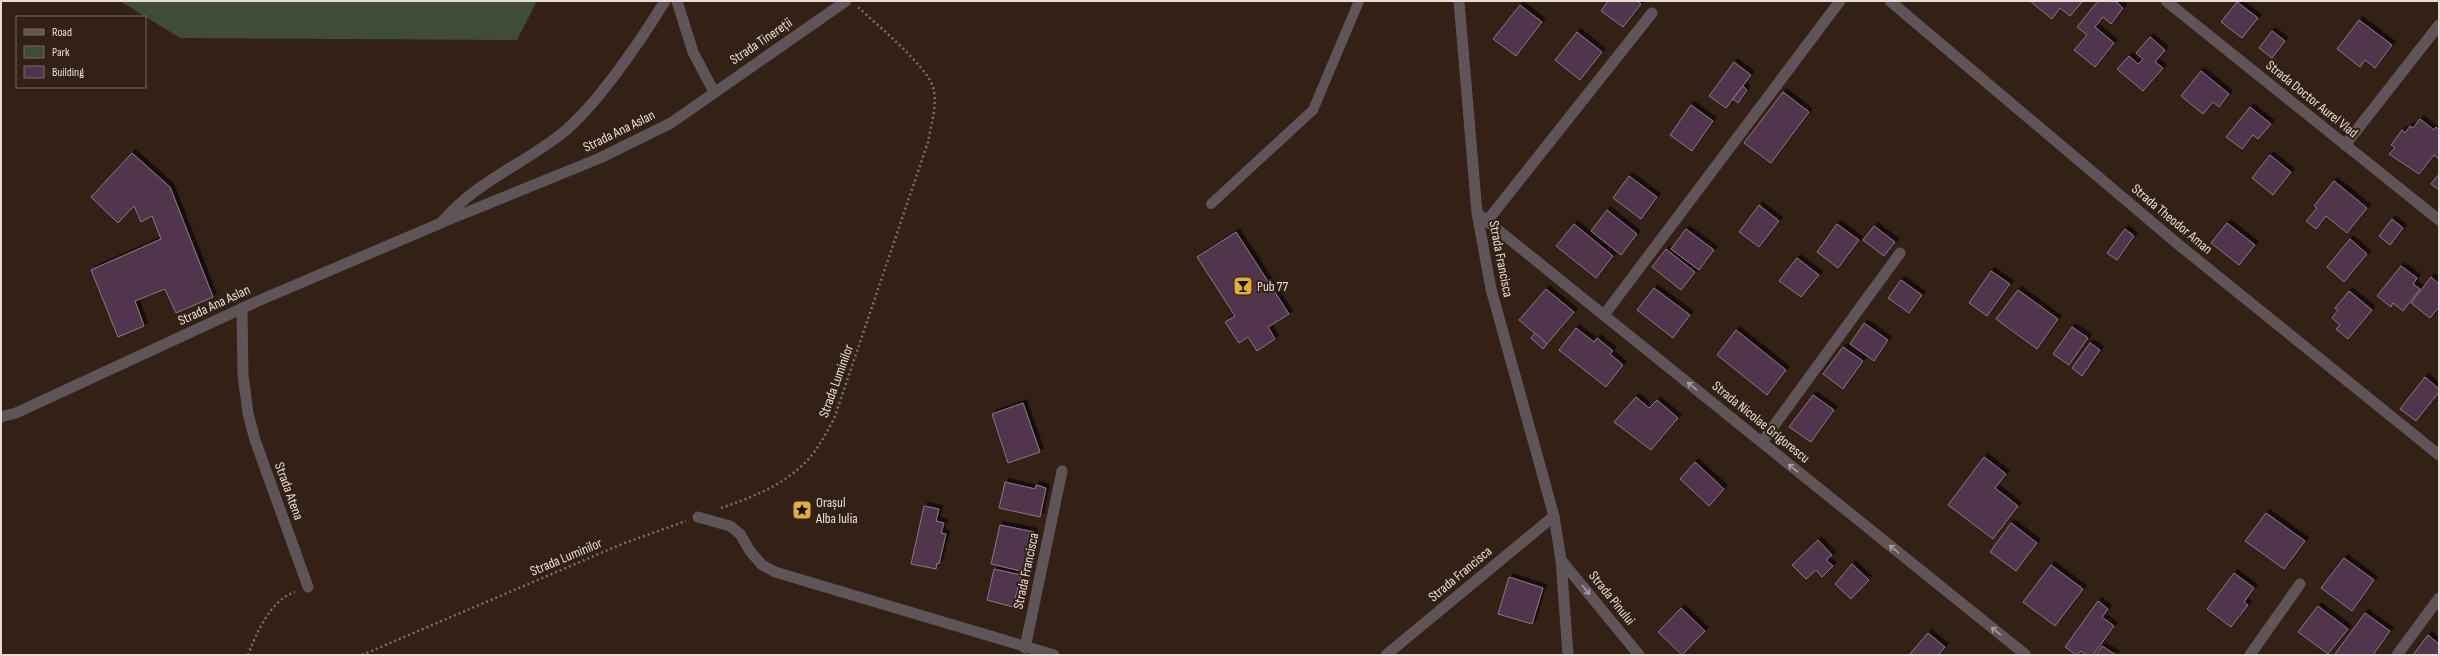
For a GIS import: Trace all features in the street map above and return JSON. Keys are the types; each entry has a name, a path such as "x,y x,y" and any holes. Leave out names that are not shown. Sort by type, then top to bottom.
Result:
{"street":[{"name":"Strada Ana Aslan","path":"440,223 463,198 561,135 592,103 646,30 665,1"},
{"path":"677,1 684,30 693,52 714,92"},
{"name":"Strada Tinereții","path":"714,92 846,1"},
{"name":"Strada Francisca","path":"1459,1 1477,213 1491,289 1554,516 1562,560 1568,655"},
{"path":"1604,316 1840,1"},
{"name":"Strada Theodor Aman","path":"1890,1 2179,245 2439,455"},
{"name":"Strada Doctor Aurel Vlad","path":"2166,1 2439,220"},
{"path":"1487,221 1652,13"},
{"path":"2345,145 2439,25"},
{"name":"Strada Ana Aslan","path":"1,417 16,413 242,308 440,223 635,142 671,123 714,92"},
{"name":"Strada Nicolae Grigorescu","path":"1477,213 2026,655"},
{"path":"1762,442 1900,253"},
{"name":"Strada Atena","path":"242,308 243,375 248,413 255,440 308,587"},
{"name":"Strada Francisca","path":"1025,648 1062,471"},
{"path":"698,516 730,526 740,534 750,551 762,564 775,572 1025,648 1054,655"},
{"name":"Strada Francisca","path":"1388,654 1554,516"},
{"name":"Strada Pinului","path":"1562,560 1639,655"},
{"path":"2250,655 2300,584"},
{"path":"2397,655 2439,598"}],"lane":[{"path":"1212,204 1313,110 1359,1"}],"path":[{"name":"Strada Luminilor","path":"362,655 622,544 773,488 815,452 834,419 928,142 934,105 933,87 918,65 852,1"},
{"path":"248,655 254,640 272,609 287,594 308,587"}],"green space":[{"path":"120,1 537,1 517,40 180,38"}],"building":[{"path":"1608,1 1637,1 1641,4 1623,27 1601,11"},
{"path":"2030,1 2083,1 2070,16 2060,8 2052,19"},
{"path":"2098,1 2115,1 2123,8 2111,24 2103,17 2095,27 2114,43 2095,67 2074,50 2087,35 2077,27"},
{"path":"2237,2 2258,18 2242,38 2221,22"},
{"path":"1520,5 1542,22 1516,56 1493,39"},
{"path":"2359,20 2392,45 2375,68 2365,60 2360,67 2337,49"},
{"path":"2272,31 2285,41 2272,58 2259,48"},
{"path":"1577,32 1602,52 1580,80 1555,60"},
{"path":"2150,37 2165,50 2155,62 2163,68 2143,91 2117,69 2129,56 2138,64 2143,59 2136,53"},
{"path":"1734,62 1751,75 1726,108 1709,96"},
{"path":"2201,71 2229,94 2219,107 2213,102 2203,114 2181,96"},
{"path":"1743,86 1747,90 1738,103 1733,99"},
{"path":"1783,92 1809,112 1771,163 1744,143"},
{"path":"1691,105 1713,121 1692,151 1670,135"},
{"path":"2250,107 2271,124 2258,139 2253,135 2242,149 2226,137"},
{"path":"2420,119 2434,130 2436,127 2439,130 2439,159 2434,155 2419,174 2389,154 2395,148 2391,145 2402,130 2405,133 2410,126 2413,128"},
{"path":"132,153 170,187 213,297 176,313 165,289 135,301 144,326 118,337 91,270 161,239 152,216 141,222 134,206 118,223 91,197"},
{"path":"2270,155 2291,172 2273,195 2252,178"},
{"path":"2439,174 2439,190 2431,184"},
{"path":"1629,176 1657,197 1641,219 1613,198"},
{"path":"2334,181 2367,208 2347,233 2326,216 2316,229 2306,221 2317,208 2314,206"},
{"path":"1759,205 1779,221 1759,247 1739,232"},
{"path":"1607,210 1637,234 1621,255 1591,231"},
{"path":"2392,219 2403,228 2390,245 2379,236"},
{"path":"2227,223 2255,245 2239,265 2211,243"},
{"path":"1574,224 1613,256 1596,278 1556,246"},
{"path":"1837,224 1859,240 1838,268 1817,252"},
{"path":"1874,226 1895,242 1884,256 1863,240"},
{"path":"1686,229 1714,250 1699,270 1671,249"},
{"path":"2125,229 2134,236 2117,260 2107,253"},
{"name":"Pub 77","path":"1236,232 1289,314 1268,327 1275,339 1257,351 1248,337 1239,343 1225,322 1235,316 1197,257"},
{"path":"2350,239 2367,254 2344,282 2327,267"},
{"path":"1666,249 1695,272 1681,290 1652,267"},
{"path":"1797,258 1819,275 1801,297 1779,281"},
{"path":"2401,266 2417,278 2413,284 2420,289 2403,311 2393,303 2391,307 2377,296"},
{"path":"1991,271 2010,284 1987,316 1969,303"},
{"path":"2431,277 2439,284 2439,307 2430,318 2411,303"},
{"path":"1901,280 1922,295 1909,313 1888,298"},
{"path":"1654,288 1690,315 1673,338 1637,310"},
{"path":"1546,289 1574,312 1547,344 1519,320"},
{"path":"2018,290 2058,319 2037,349 1996,319"},
{"path":"2349,291 2372,310 2348,339 2336,329 2340,325 2332,318 2338,310 2335,308"},
{"path":"1864,323 1888,340 1874,361 1850,344"},
{"path":"2072,327 2088,338 2069,365 2053,354"},
{"path":"1576,328 1594,342 1597,338 1613,351 1610,354 1623,365 1606,387 1559,350"},
{"path":"1736,330 1786,370 1767,395 1717,355"},
{"path":"1535,333 1547,344 1543,349 1531,338"},
{"path":"2090,343 2100,350 2082,376 2072,368"},
{"path":"1843,347 1863,361 1843,389 1823,374"},
{"path":"2425,377 2439,389 2439,392 2416,421 2400,409"},
{"path":"1813,395 1834,410 1811,442 1789,427"},
{"path":"1636,397 1649,408 1657,400 1678,418 1651,450 1614,422"},
{"path":"1023,403 1040,452 1008,463 992,414"},
{"path":"1984,457 2006,474 1995,488 2018,506 1993,539 1948,505"},
{"path":"1695,462 1724,489 1709,506 1680,479"},
{"path":"1005,482 1035,489 1036,485 1046,488 1040,517 999,508"},
{"path":"924,506 939,509 936,521 944,523 941,533 946,534 939,564 937,563 936,569 911,564"},
{"path":"2266,513 2305,541 2284,569 2245,541"},
{"path":"2011,523 2037,543 2016,571 1990,552"},
{"path":"1000,525 1034,532 1025,572 991,564"},
{"path":"1818,540 1832,555 1826,560 1833,566 1822,577 1816,570 1806,579 1792,565"},
{"path":"2344,558 2374,580 2352,611 2321,588"},
{"path":"1852,564 1869,580 1851,599 1835,584"},
{"path":"2051,565 2083,589 2055,626 2023,602"},
{"path":"994,569 1021,575 1013,607 987,600"},
{"path":"2234,573 2254,588 2244,602 2248,605 2231,627 2207,609"},
{"path":"1509,577 1543,588 1532,624 1498,614"},
{"path":"2098,601 2108,609 2102,617 2114,626 2093,655 2086,655 2081,651 2076,655 2065,647"},
{"path":"2318,606 2348,629 2328,654 2298,632"},
{"path":"1681,608 1705,631 1682,655 1658,632"},
{"path":"2365,613 2390,631 2373,655 2335,654"},
{"path":"1928,633 1945,647 1938,655 1909,655"},
{"path":"2428,635 2439,644 2439,655 2413,655"},
{"path":"2102,646 2116,655 2096,655"}],"place":[{"name":"Pub 77","path":"1243,286"},
{"name":"Orașul Alba Iulia","path":"802,510"}]}
